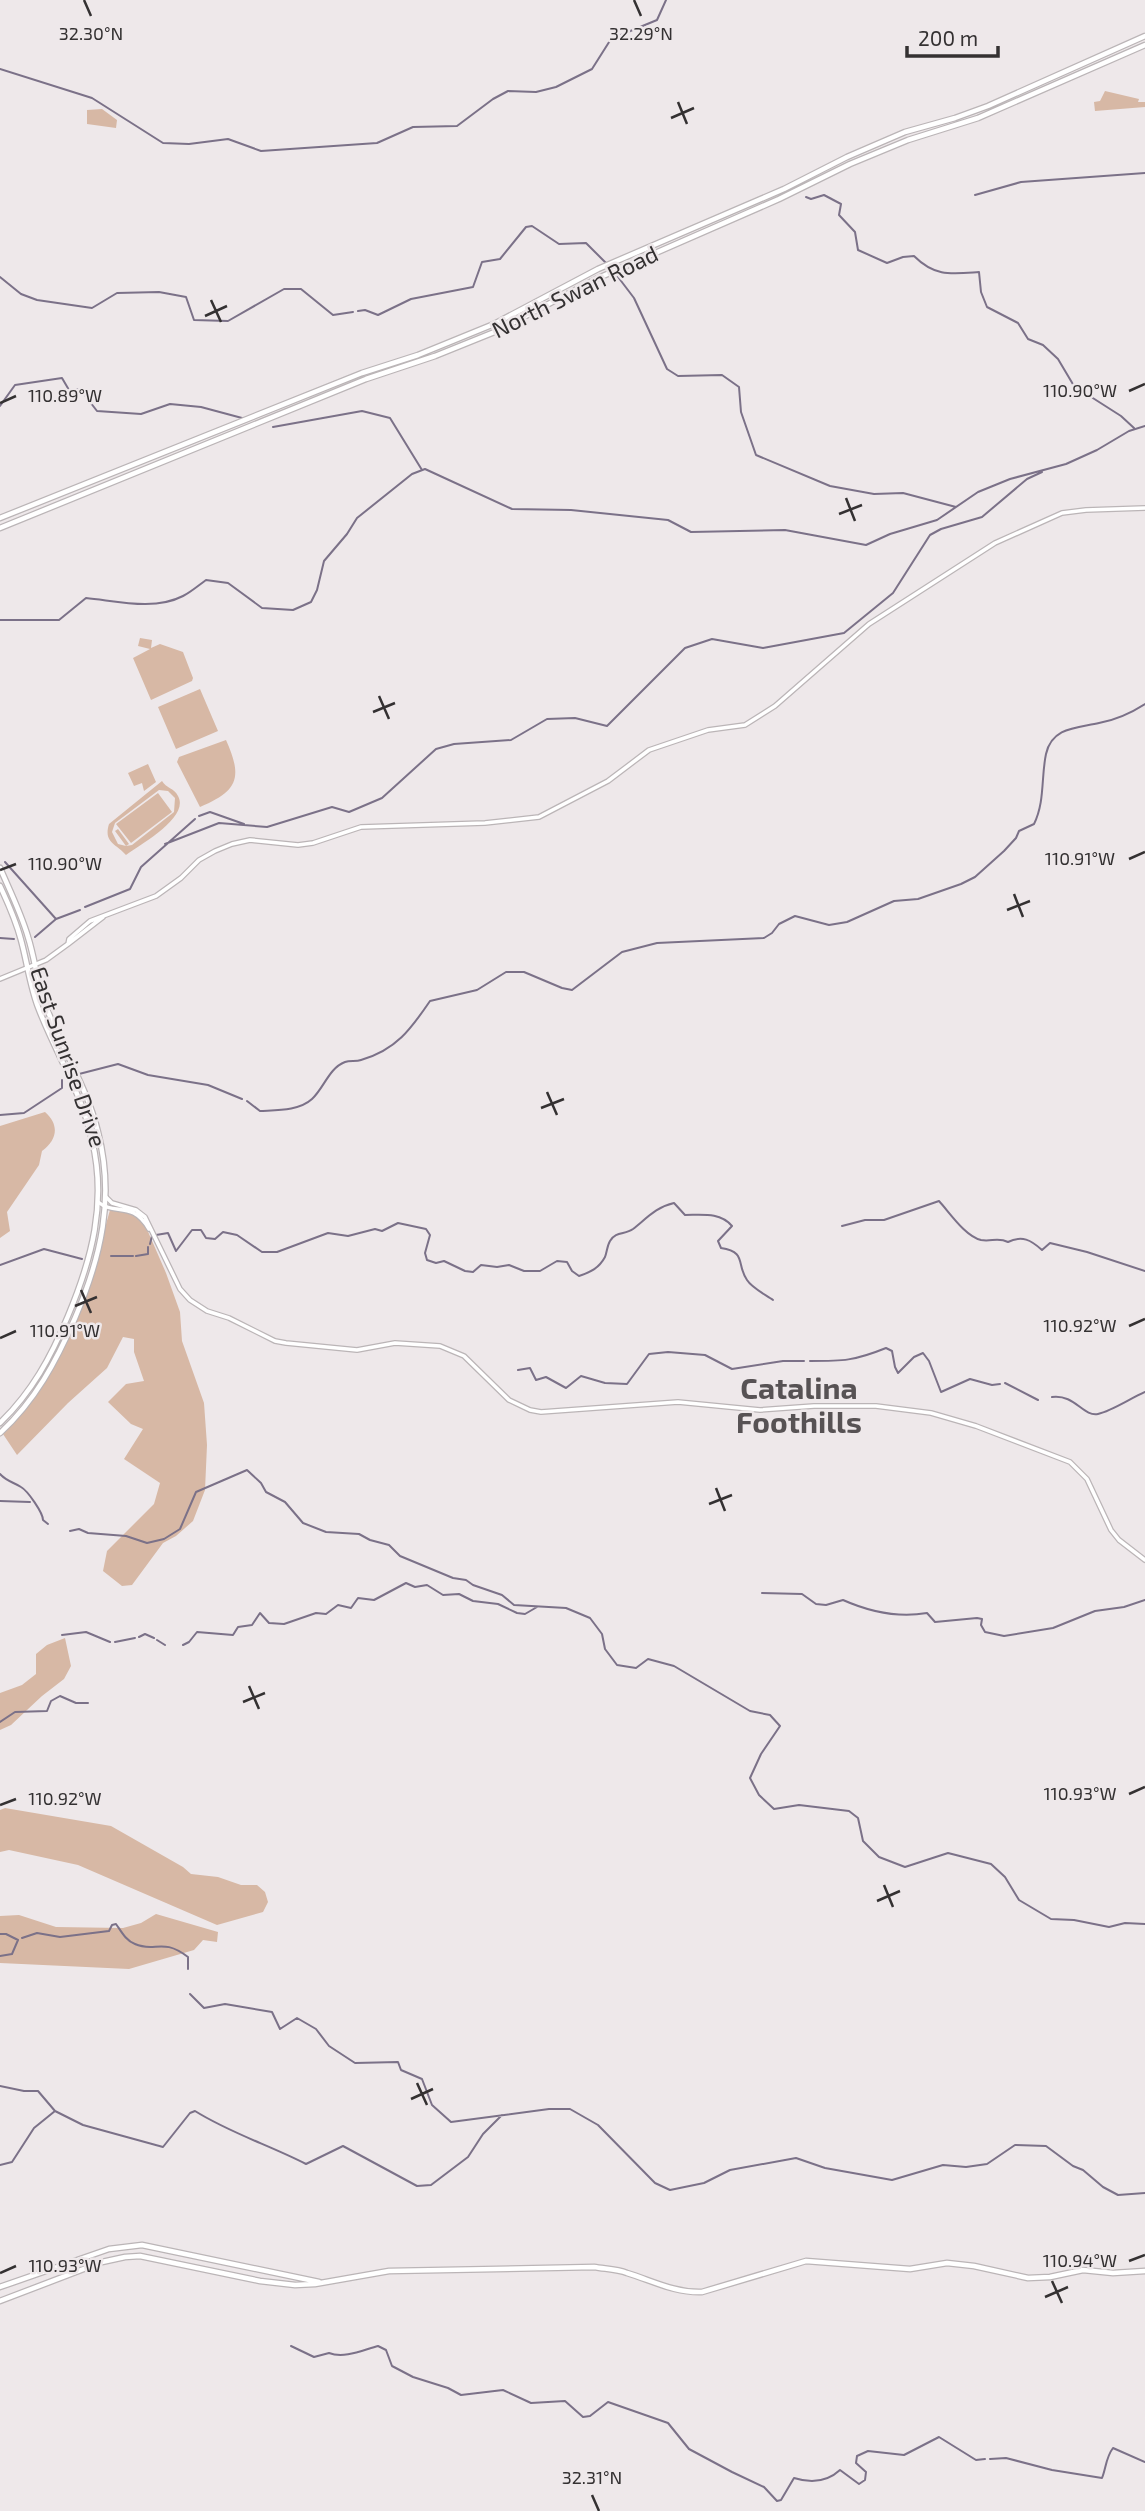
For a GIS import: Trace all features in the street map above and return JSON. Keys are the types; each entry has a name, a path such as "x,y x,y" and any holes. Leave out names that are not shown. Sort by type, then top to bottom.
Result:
{"main road":[{"name":"North Swan Road","path":"0,528 362,373 418,355 494,324 598,269 760,199 859,152 905,132 988,106 1145,36"},
{"name":"North Swan Road","path":"0,518 497,331 589,282 779,199 850,164 908,139 978,117 1145,45"},
{"path":"80,487 83,494"},
{"name":"East Sunrise Drive","path":"0,868 21,916 51,1020 93,1116 102,1150 106,1197 98,1256 88,1288 57,1358 30,1401 0,1433"},
{"name":"East Sunrise Drive","path":"0,886 20,936 39,1009 86,1118 96,1163 98,1202 91,1254 81,1286 45,1366 22,1400 0,1423"},
{"path":"86,1118 93,1116"},
{"path":"81,1286 88,1288"},
{"path":"0,2287 109,2249 142,2245 320,2282"},
{"path":"0,2301 102,2262 140,2256 269,2282 301,2285 389,2271 594,2267 625,2272 681,2291 702,2292 806,2261 910,2269 950,2263 1028,2278 1050,2277 1083,2270 1113,2273 1145,2271"}],"street":[{"path":"68,944 69,939 90,921 156,896 209,853 242,841 298,845 313,843 361,827 485,823 539,817 608,781 642,755 659,746 708,730 742,726 759,718 869,624 995,543 1062,513 1145,508"},
{"path":"0,979 52,957 103,917"},
{"path":"81,933 90,921"},
{"path":"106,1197 112,1203 136,1210 150,1224 180,1289 190,1300 207,1311 229,1318 275,1341 357,1350 395,1343 440,1346 464,1356 509,1400 530,1410 549,1412 678,1402 760,1410 876,1406 931,1413 1042,1450 1076,1466 1092,1486 1111,1530 1119,1540 1145,1560"},
{"path":"98,1202 106,1207 136,1213 154,1236"}],"shaded area":[{"path":"1105,91 1139,99 1138,102 1145,102 1145,107 1095,111 1094,102 1100,101"},
{"path":"102,109 117,120 116,128 87,124 87,110"},
{"path":"140,638 152,640 151,648 160,644 183,652 192,681 151,700 133,658 150,649 138,646"},
{"path":"200,689 218,731 176,749 158,707"},
{"path":"226,740 234,764 234,782 222,795 200,807 177,762 179,757"},
{"path":"148,764 156,782 144,791 142,783 134,786 128,773"},
{"path":"162,781 178,796 180,804 171,821 126,855 109,839 109,824","holes":["159,790 168,791 175,798 174,812 132,845 118,844 112,832 115,823"]},
{"path":"158,793 172,812 131,843 116,824"},
{"path":"118,829 129,844 126,846 115,831"},
{"path":"45,1112 53,1122 55,1132 51,1142 42,1151 39,1165 7,1212 10,1231 0,1238 0,1126"},
{"path":"110,1210 133,1214 141,1220 166,1273 180,1312 182,1341 204,1403 207,1445 205,1490 193,1521 163,1543 132,1585 122,1586 103,1571 107,1551 154,1504 160,1483 124,1459 143,1429 131,1424 108,1402 126,1384 144,1381 134,1352 134,1339 123,1337 107,1368 17,1455 3,1434 40,1388 88,1288"},
{"path":"65,1638 71,1666 64,1679 11,1725 0,1730 0,1693 22,1685 36,1674 36,1654 47,1645"},
{"path":"5,1808 111,1826 191,1874 218,1877 241,1885 257,1885 265,1892 268,1902 263,1912 217,1925 78,1865 9,1850 0,1852 0,1810"},
{"path":"156,1914 218,1932 217,1942 203,1940 194,1950 129,1969 0,1963 0,1916 19,1915 56,1927 123,1928 141,1923"}],"waterway":[{"path":"0,69 92,98 163,143 189,144 228,139 261,151 377,143 413,127 457,126 508,91 536,92 556,87 592,69 611,39 657,20 666,0"},
{"path":"975,195 1021,182 1145,173"},
{"path":"806,197 811,199 824,195 841,204 839,215 855,232 858,250 887,263 914,256 929,268 944,273 979,272 981,292 987,307 1018,323 1028,339 1043,345 1058,359 1074,386 1121,416 1134,428"},
{"path":"358,311 365,310 378,315 411,299 473,287 482,262 500,259 526,227 532,226 559,244 586,243 606,263"},
{"path":"615,273 634,298 667,369 678,376 722,375 739,387 741,412 756,455 830,486 874,494 903,493 956,507"},
{"path":"0,277 21,294 37,300 92,308 117,293 159,292 186,297 194,320 228,321 284,289 301,289 333,315 353,312"},
{"path":"0,406 15,385 62,378 69,390 80,389 97,411 141,414 170,404 201,407 242,418"},
{"path":"273,427 362,411 390,418 422,470"},
{"path":"0,620 59,620 86,598 135,604 172,601 206,580 228,583 262,608 293,610 311,602 324,561 357,518 412,474 425,469 512,509 571,510 668,520 691,532 785,530 866,545 890,534 937,520 978,492 1010,479 1066,464 1129,431 1145,426"},
{"path":"165,844 219,823 267,827 332,807 349,812 382,798 436,749 454,744 511,740 547,719 575,718 607,726 685,648 712,639 763,648 844,633 893,593 930,535 982,517 1027,479 1042,472"},
{"path":"247,1101 260,1111 301,1106 312,1099 339,1065 373,1056 402,1037 430,1001 477,990 506,972 524,972 572,990 622,952 657,943 764,938 779,924 795,916 829,925 847,922 894,901 918,899 961,884 975,877 1004,851 1019,831 1034,824 1040,807 1046,754 1054,738 1066,730 1117,718 1145,704"},
{"path":"199,816 210,812 244,824"},
{"path":"85,907 130,889 141,867 195,819"},
{"path":"5,862 56,919"},
{"path":"35,937 56,919 80,910"},
{"path":"0,938 14,939"},
{"path":"79,1074 118,1064 148,1075 208,1085 242,1099"},
{"path":"0,1115 24,1113 62,1088 62,1080"},
{"path":"842,1226 865,1220 884,1220 939,1201 975,1238 1008,1242 1022,1239 1030,1241 1042,1250 1050,1243 1145,1271"},
{"path":"156,1235 168,1233 176,1251 192,1230 201,1230 206,1238 215,1239 223,1232 237,1235 262,1252 277,1252 328,1233 348,1236 375,1229 382,1231 398,1223 426,1229 430,1235 425,1253 427,1260 436,1263 444,1261 473,1272 481,1265 509,1265 524,1271 540,1271 557,1261 567,1262 579,1276 600,1264 615,1236 630,1231 657,1210 674,1203 685,1215 716,1216 732,1226 718,1241 721,1248 734,1252 749,1283 773,1300"},
{"path":"150,1244 152,1236"},
{"path":"136,1256 148,1254 148,1247"},
{"path":"0,1265 44,1249 82,1259"},
{"path":"111,1256 133,1256"},
{"path":"810,1361 848,1359 886,1348 892,1351 898,1373 914,1357 923,1353 941,1392 970,1379 992,1385 1000,1384"},
{"path":"518,1370 530,1368 536,1380 546,1377 566,1388 581,1376 605,1383 627,1384 649,1354 668,1352 705,1355 732,1369 783,1361 804,1361"},
{"path":"1005,1383 1038,1400"},
{"path":"1052,1397 1067,1399 1088,1412 1098,1414 1145,1392"},
{"path":"70,1531 79,1529 88,1533 126,1536 147,1543 164,1539 180,1529 196,1492 247,1470 266,1492 285,1502 303,1523 326,1532 359,1534 389,1545 400,1556 502,1595 514,1605 566,1608 590,1618 602,1634 605,1649 617,1665 636,1668 648,1659 674,1666 750,1711 770,1715 780,1726 761,1754 750,1778 759,1795 774,1809 799,1805 849,1811 858,1818 863,1841 879,1857 905,1867 948,1853 991,1864 1005,1877 1019,1900 1051,1919 1074,1920 1109,1927 1125,1923 1145,1924"},
{"path":"0,1474 24,1489 48,1524"},
{"path":"0,1501 30,1502"},
{"path":"183,1645 197,1632 233,1635 238,1627 252,1625 260,1613 269,1623 284,1624 316,1613 326,1614 338,1605 351,1608 358,1598 374,1600 406,1583 415,1587 427,1585 443,1595 459,1594 473,1601 498,1604 517,1613 525,1614 537,1607"},
{"path":"762,1593 802,1594 816,1604 826,1605 843,1600 874,1611 895,1614 927,1613 935,1622 977,1618 982,1619 981,1625 985,1632 1004,1636 1053,1628 1095,1611 1124,1607 1145,1600"},
{"path":"62,1635 86,1632 110,1642"},
{"path":"139,1637 145,1634 154,1638"},
{"path":"115,1642 135,1638"},
{"path":"157,1640 165,1645"},
{"path":"0,1722 15,1712 47,1711 51,1701 60,1696 76,1703 88,1703"},
{"path":"22,1938 37,1933 60,1937 109,1931 112,1925 116,1924 132,1943 148,1947 165,1946 179,1951 188,1957 188,1969"},
{"path":"0,1934 18,1940"},
{"path":"0,1956 12,1954 18,1940"},
{"path":"190,1994 204,2008 225,2004 272,2012 280,2029 297,2018 316,2029 329,2046 355,2063 398,2062 401,2070 422,2079 432,2105 451,2122 549,2109 570,2109 598,2125 655,2183 670,2190 704,2183 730,2170 796,2158 825,2168 892,2180 943,2165 966,2167 987,2164 1015,2145 1046,2146 1118,2195 1145,2193"},
{"path":"0,2086 38,2091 55,2111"},
{"path":"0,2165 12,2162 34,2128 55,2111 83,2125 163,2147 190,2113 195,2111 306,2164 343,2146 417,2186 431,2185 468,2157 483,2134 502,2115"},
{"path":"291,2346 314,2357 329,2353 335,2355 360,2352 378,2346 386,2350 392,2366 461,2395 503,2390 531,2403 565,2401 583,2417 590,2416 608,2402 668,2423 689,2449 764,2487 777,2501 781,2500 794,2478 818,2480 830,2477 840,2470 859,2484 865,2480 866,2472 856,2463 857,2456 868,2451 904,2455 939,2437 976,2460 985,2459"},
{"path":"990,2459 1006,2458 1052,2470 1102,2478 1113,2448 1145,2462"}],"district":[{"name":"Catalina Foothills","path":"799,1406"}]}
